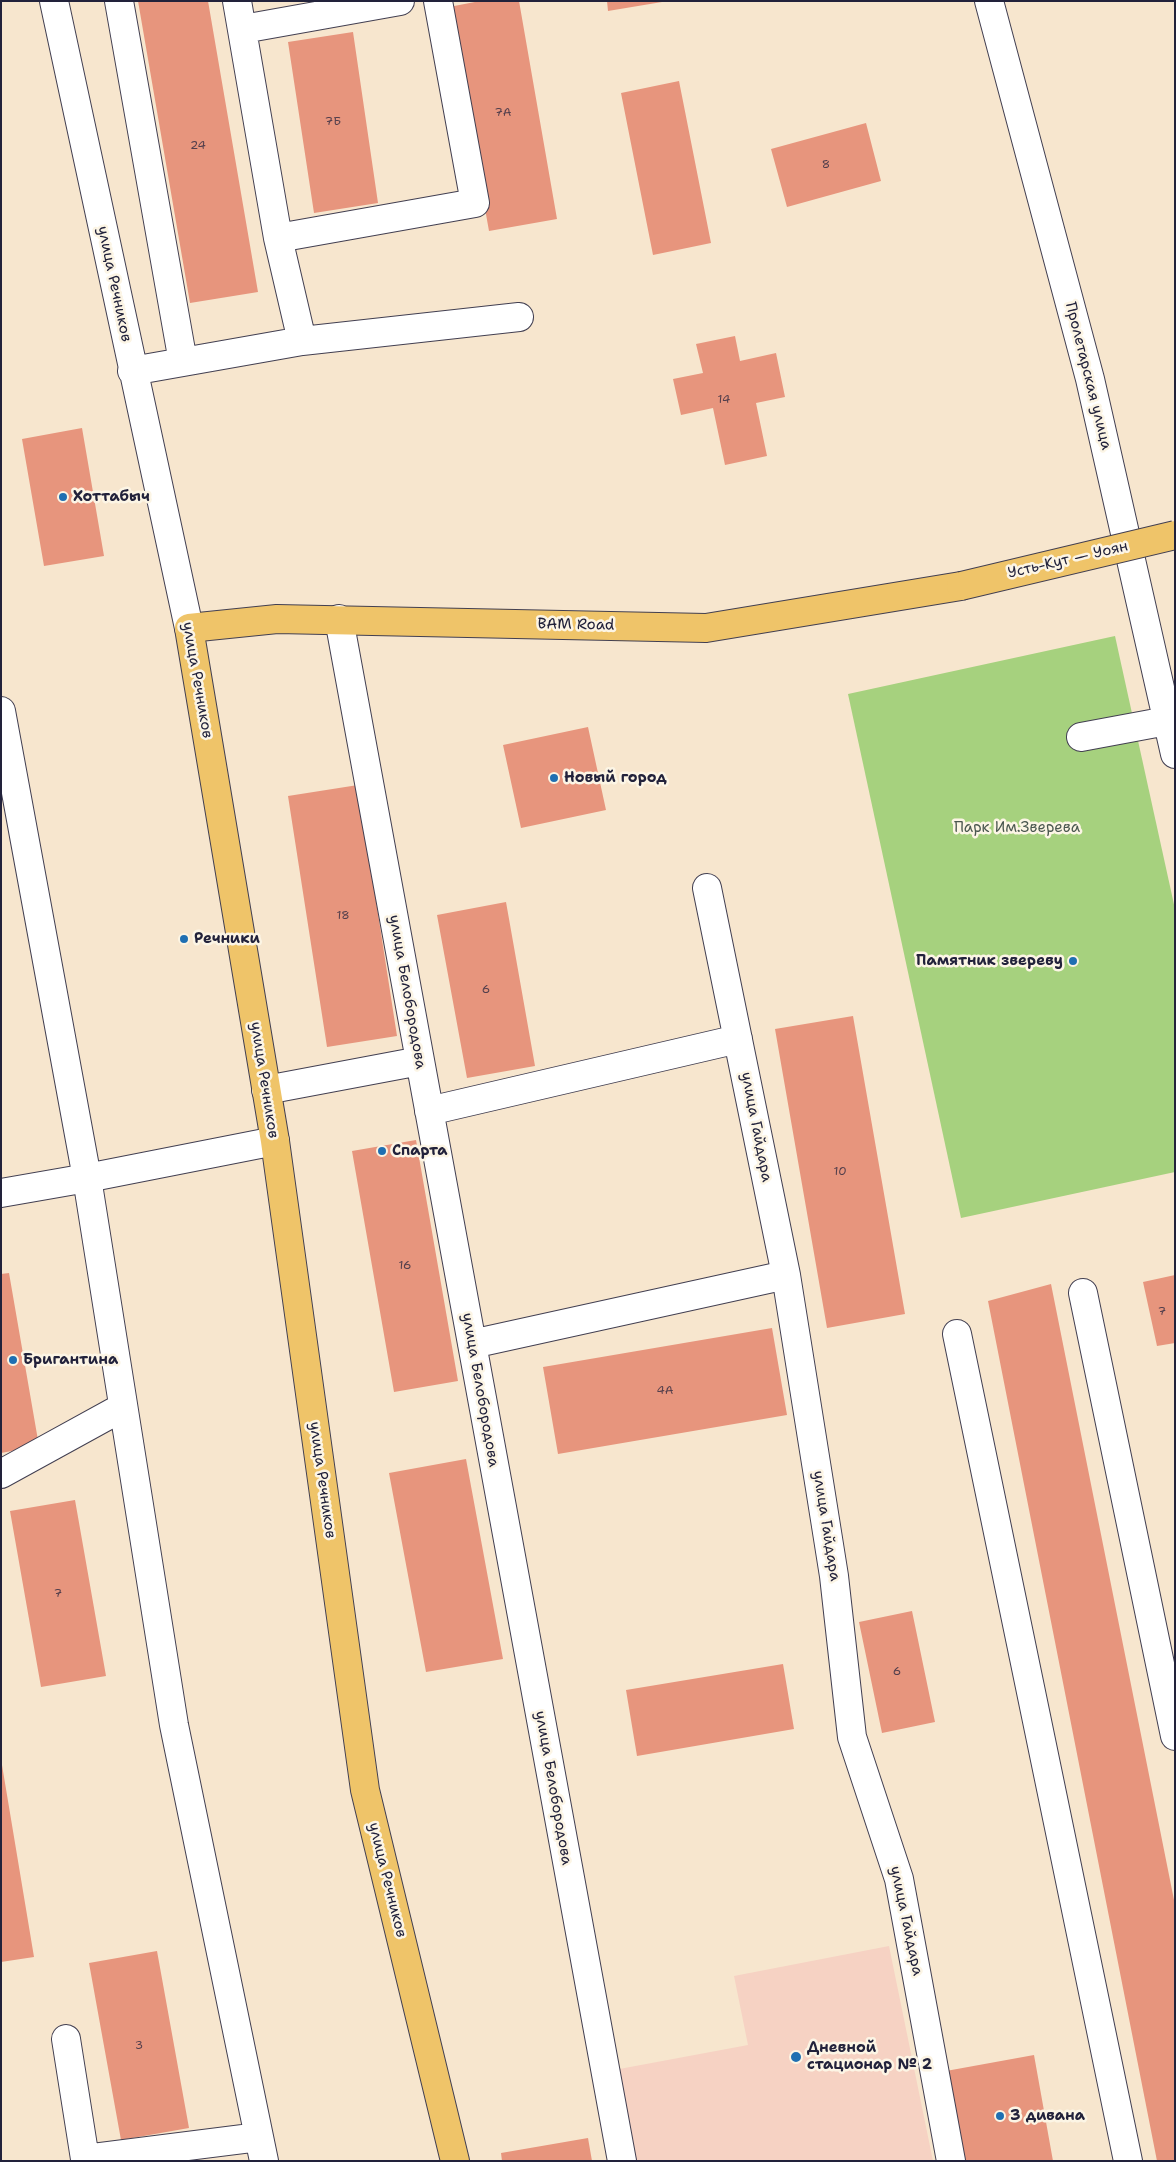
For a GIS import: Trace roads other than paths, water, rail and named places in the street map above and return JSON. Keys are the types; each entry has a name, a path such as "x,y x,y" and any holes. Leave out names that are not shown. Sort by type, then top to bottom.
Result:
{"main road":[{"name":"Усть-Кут — Уоян","path":"961,586 1175,535"},
{"name":"BAM Road","path":"189,628 277,619 706,628 961,586"},
{"name":"улица Речников","path":"189,628 275,1141 365,1790 455,2161"}],"street":[{"name":"улица Речников","path":"54,1 132,371 189,628"},
{"path":"119,1 183,362"},
{"path":"237,1 278,238 302,341"},
{"path":"243,29 400,1"},
{"path":"278,238 474,203 438,1"},
{"name":"Пролетарская улица","path":"989,1 1090,379 1175,754"},
{"path":"132,371 302,341 519,317"},
{"name":"улица Белобородова","path":"339,620 622,2161"},
{"path":"1,711 87,1178 174,1726 262,2149 85,2159 66,2039"},
{"path":"1081,737 1167,721"},
{"name":"улица Гайдара","path":"707,888 786,1275 834,1576 852,1737 899,1879 951,2161"},
{"path":"429,1111 738,1039"},
{"path":"266,1090 420,1061"},
{"path":"1,1193 275,1141"},
{"path":"472,1344 786,1275"},
{"path":"1083,1293 1175,1736"},
{"path":"957,1334 1128,2161"},
{"path":"1,1474 124,1407"}],"place":[{"name":"Хоттабыч","path":"63,497"},
{"name":"Новый город","path":"554,778"},
{"name":"Речники","path":"184,939"},
{"name":"Памятник звереву","path":"1073,961"},
{"name":"Спарта","path":"382,1151"},
{"name":"Бригантина","path":"13,1360"},
{"name":"Дневной стационар № 2","path":"796,2057"},
{"name":"3 дивана","path":"1000,2116"}],"park label":[{"name":"Парк Им.Зверева","path":"1017,828"}]}
